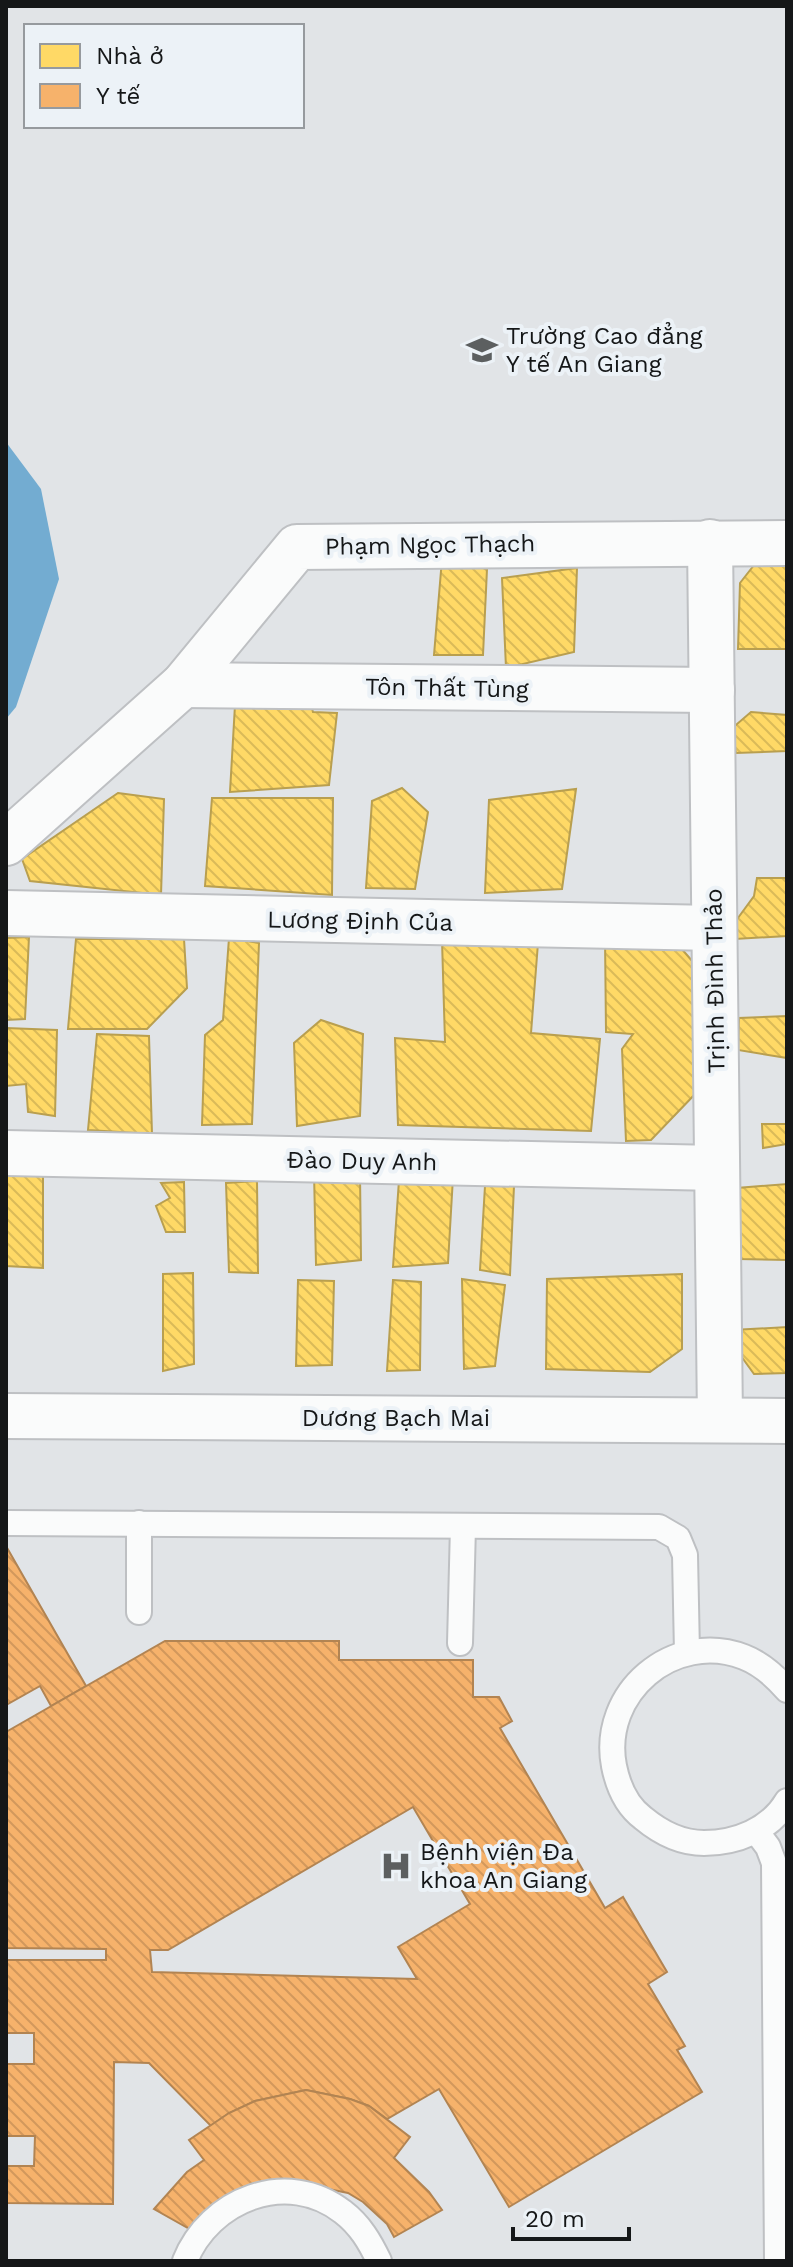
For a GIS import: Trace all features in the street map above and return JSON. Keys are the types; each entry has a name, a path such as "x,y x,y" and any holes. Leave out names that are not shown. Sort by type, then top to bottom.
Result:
{"street":[{"name":"Trịnh Đình Thảo","path":"710,542 720,1420"},
{"name":"Phạm Ngọc Thạch","path":"6,843 183,685 297,547 787,543"},
{"name":"Tôn Thất Tùng","path":"183,685 712,690"},
{"name":"Lương Định Của","path":"6,913 714,928"},
{"name":"Đào Duy Anh","path":"6,1153 717,1168"},
{"name":"Dương Bạch Mai","path":"6,1416 787,1421"}],"lane":[{"path":"6,1523 659,1527 678,1538 685,1555 687,1653"},
{"path":"139,1523 139,1612"},
{"path":"460,1643 463,1526"},
{"path":"787,1690 770,1672 745,1657 716,1650 687,1653 657,1666 632,1688 616,1717 611,1750 617,1783 635,1811 660,1832 691,1843 725,1843 756,1831 782,1810 787,1801"},
{"path":"756,1831 768,1847 774,1863 777,2261"},
{"path":"185,2261 193,2241 215,2216 244,2198 278,2192 312,2196 342,2210 366,2235 379,2261"}],"water":[{"path":"6,442 41,489 59,579 16,707 6,719"}],"building: Nhà ở":[{"path":"442,559 487,569 483,655 434,655"},
{"path":"758,560 787,564 787,649 738,649 740,583"},
{"path":"577,568 574,652 506,668 502,578"},
{"path":"309,698 313,712 337,713 329,785 230,792 235,705"},
{"path":"751,712 787,715 787,751 736,753 730,730"},
{"path":"402,788 428,812 415,889 366,888 372,801"},
{"path":"576,789 562,889 485,893 489,800"},
{"path":"118,793 164,799 161,895 30,881 22,859"},
{"path":"212,798 333,798 332,895 205,886"},
{"path":"757,878 787,878 787,936 735,939 735,922 754,896"},
{"path":"6,927 7,938 29,937 25,1019 6,1020"},
{"path":"667,932 693,962 697,1092 651,1140 626,1141 622,1049 633,1034 606,1032 605,937"},
{"path":"229,938 259,943 252,1124 202,1125 205,1035 223,1020"},
{"path":"76,939 184,939 187,988 147,1029 68,1029"},
{"path":"442,940 538,943 531,1033 600,1039 591,1131 398,1125 395,1038 445,1042"},
{"path":"787,1016 787,1058 738,1050 739,1018"},
{"path":"321,1020 363,1034 360,1116 297,1126 294,1043"},
{"path":"6,1028 57,1030 55,1116 28,1112 26,1084 6,1086"},
{"path":"97,1034 149,1036 152,1134 88,1130"},
{"path":"762,1124 787,1124 787,1144 763,1148"},
{"path":"314,1172 360,1174 361,1260 316,1265"},
{"path":"43,1174 43,1268 6,1266 6,1176"},
{"path":"453,1177 448,1263 393,1267 399,1180"},
{"path":"257,1181 258,1273 229,1272 226,1183"},
{"path":"184,1182 185,1232 166,1232 156,1206 170,1198 161,1183"},
{"path":"787,1184 787,1260 739,1259 737,1188"},
{"path":"485,1186 514,1186 510,1275 480,1270"},
{"path":"193,1273 194,1364 163,1371 163,1274"},
{"path":"682,1274 682,1349 650,1372 546,1369 547,1279"},
{"path":"462,1279 505,1285 495,1366 464,1369"},
{"path":"298,1280 334,1281 332,1365 296,1366"},
{"path":"393,1280 421,1282 420,1370 387,1371"},
{"path":"787,1327 787,1373 754,1374 733,1345 733,1330"}],"building: Y tế":[{"path":"6,1546 86,1686 51,1706 40,1686 6,1705"},
{"path":"165,1641 339,1641 339,1660 473,1660 473,1697 499,1697 512,1721 500,1728 605,1908 623,1897 667,1972 648,1984 685,2046 677,2050 702,2092 509,2207 439,2089 387,2119 369,2106 350,2099 306,2090 255,2101 229,2113 211,2126 149,2063 114,2062 113,2204 6,2203 6,2166 34,2166 35,2136 6,2136 6,2064 34,2064 34,2033 6,2033 6,1960 106,1960 106,1949 6,1948 6,1732","holes":["413,1807 470,1904 398,1947 417,1979 152,1972 150,1950 168,1950"]},
{"path":"306,2090 369,2106 410,2137 394,2158 429,2192 442,2210 394,2237 387,2224 363,2202 348,2193 309,2185 220,2215 202,2236 154,2209 187,2172 204,2160 189,2140 229,2113 255,2101"}],"place":[{"name":"Trường Cao đẳng Y tế An Giang","path":"482,350"},
{"name":"Bệnh viện Đa khoa An Giang","path":"396,1866"}]}
